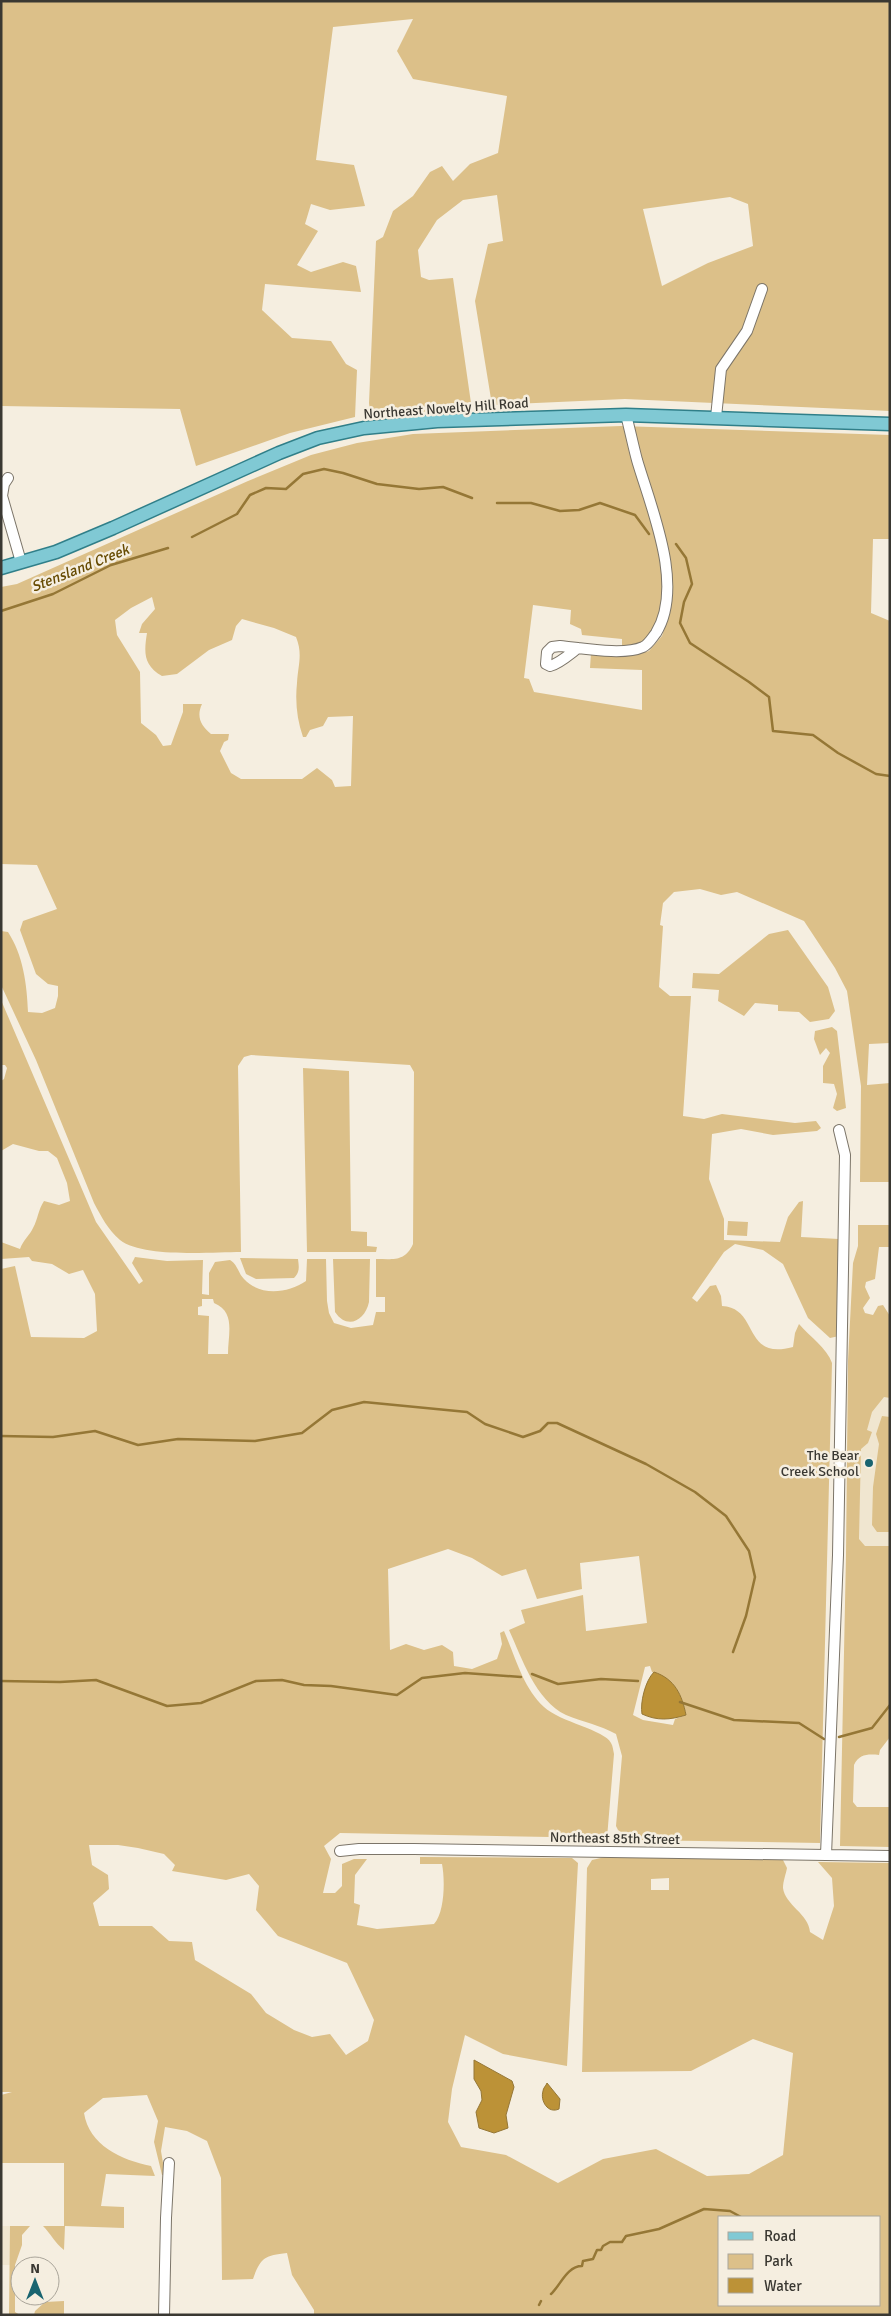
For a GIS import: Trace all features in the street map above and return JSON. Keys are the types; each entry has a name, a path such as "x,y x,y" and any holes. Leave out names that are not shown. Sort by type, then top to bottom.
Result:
{"main road":[{"name":"Northeast Novelty Hill Road","path":"1,568 56,552 279,453 341,432 395,423 626,415 890,424"}],"street":[{"path":"716,417 721,369 747,331 762,289"},
{"path":"578,648 624,651 643,647 651,640 659,627 665,606 666,574 662,541 626,415"},
{"path":"8,478 4,484 2,496 21,562"},
{"path":"826,1855 838,1555 845,1172 845,1155 840,1130"},
{"name":"Northeast 85th Street","path":"340,1851 359,1848 890,1856"},
{"path":"164,2315 169,2163"}],"shaded area":[{"name":"The Bear Creek School","path":"850,1368 890,1370 890,1557 846,1555"},
{"path":"1,2226 10,2226 10,2265 1,2265"}],"green space":[{"path":"1,1 890,1 890,411 625,399 492,405 475,301 488,244 503,241 497,195 463,200 437,220 418,250 421,277 429,280 453,278 472,410 429,411 371,419 369,403 376,241 383,237 393,211 413,196 430,172 442,166 453,181 470,164 498,153 507,96 413,79 397,51 413,19 333,27 316,160 354,165 365,206 330,210 311,204 305,224 318,231 297,265 311,272 343,262 356,266 361,292 265,284 262,310 292,338 331,341 346,364 357,370 355,417 290,433 196,466 180,409 1,406","holes":["730,197 748,204 753,246 708,263 662,286 643,209"]},
{"path":"621,426 890,435 890,539 873,539 871,613 890,621 890,1043 869,1044 867,1085 890,1083 890,1182 860,1182 861,1086 847,991 835,968 804,921 737,892 721,895 700,889 674,892 663,903 660,925 663,926 659,987 670,996 691,996 683,1116 704,1119 722,1114 795,1123 816,1121 821,1128 817,1131 773,1135 741,1129 712,1134 709,1179 724,1219 724,1240 780,1242 788,1217 799,1202 803,1201 801,1237 839,1239 839,1336 830,1338 808,1318 783,1264 763,1250 735,1244 724,1252 692,1298 697,1302 710,1286 716,1285 721,1296 722,1306 734,1309 742,1315 758,1341 766,1347 777,1349 793,1347 795,1333 799,1324 822,1347 832,1363 820,1843 634,1840 618,1830 616,1826 622,1756 616,1734 566,1715 555,1708 538,1689 509,1630 525,1623 521,1610 583,1595 586,1631 647,1623 639,1556 580,1563 582,1589 537,1599 526,1569 502,1576 472,1558 448,1549 388,1569 390,1650 406,1644 424,1650 442,1645 453,1652 454,1666 472,1669 497,1659 502,1644 500,1633 504,1631 530,1691 544,1707 560,1717 600,1734 612,1744 614,1754 607,1838 340,1833 324,1846 331,1859 323,1893 335,1893 342,1886 342,1864 354,1859 367,1859 355,1875 354,1903 360,1905 357,1925 377,1929 434,1924 438,1919 442,1904 444,1878 442,1864 420,1864 420,1857 572,1858 578,1863 567,2066 503,2054 465,2035 452,2089 448,2122 461,2147 506,2155 558,2183 603,2159 656,2149 707,2176 749,2174 783,2155 793,2053 753,2039 691,2071 582,2072 587,1868 592,1860 605,1857 783,1860 787,1868 783,1888 788,1900 806,1920 810,1932 823,1940 834,1906 832,1878 818,1862 890,1863 890,2315 314,2315 314,2310 292,2275 287,2253 273,2255 264,2259 258,2266 253,2279 222,2280 221,2178 207,2141 187,2131 165,2127 161,2151 165,2175 162,2175 154,2142 158,2121 147,2095 103,2098 84,2113 92,2134 99,2142 118,2155 151,2166 155,2176 106,2174 101,2206 124,2207 124,2228 65,2226 64,2250 43,2226 64,2226 64,2163 1,2163 1,2095 12,2092 1,2092 1,1269 15,1266 31,1337 84,1338 97,1331 95,1294 83,1270 69,1274 52,1264 32,1261 29,1257 1,1259 1,1242 20,1249 33,1228 44,1201 59,1205 70,1201 67,1183 57,1158 48,1151 39,1151 13,1144 1,1151 1,1081 4,1079 7,1068 5,1065 1,1065 1,1000 96,1222 139,1284 143,1281 132,1263 135,1257 167,1261 203,1260 202,1294 209,1295 209,1273 215,1262 230,1260 235,1264 242,1277 251,1285 266,1291 275,1291 291,1288 306,1281 307,1259 326,1259 329,1313 334,1323 351,1328 373,1325 376,1312 385,1312 385,1297 376,1297 376,1259 402,1257 410,1250 413,1244 414,1072 410,1065 251,1055 244,1057 238,1066 241,1252 160,1252 131,1246 120,1240 112,1232 94,1203 36,1060 1,985 1,931 8,932 21,960 27,991 28,1012 42,1013 55,1008 58,986 48,984 36,974 20,930 23,921 57,909 37,865 1,864 1,587 17,584 248,481 311,455 357,443 413,434","holes":["664,589 669,615 662,636 649,651 638,654 591,653 590,668 642,670 642,710 534,692 529,679 524,678 533,605 571,610 570,624 581,629 582,635 622,639 622,646 633,646 642,642 654,628 658,619","152,597 155,609 142,624 139,633 147,633 146,658 151,667 162,676 177,674 209,650 232,640 236,626 242,619 274,628 296,637 300,654 296,704 303,737 306,737 310,730 323,726 328,717 353,716 351,786 335,787 332,780 317,768 302,779 241,779 231,773 220,751 224,742 228,740 229,734 211,734 205,728 200,721 199,713 202,704 183,704 183,712 171,745 163,746 156,735 141,723 140,672 117,635 115,620 131,608","202,1299 213,1299 214,1303 225,1312 229,1324 228,1354 208,1354 209,1316 198,1315 198,1307 202,1306","650,1666 652,1672 670,1681 686,1715 675,1719 673,1725 643,1720 633,1715 645,1667","89,1845 118,1845 164,1854 175,1865 172,1871 226,1880 249,1874 259,1886 256,1910 278,1936 347,1963 374,2020 368,2041 346,2055 330,2034 312,2037 294,2030 266,2013 251,1994 195,1960 192,1942 169,1941 152,1926 99,1926 93,1903 109,1889 108,1875 92,1865","669,1878 669,1890 651,1890 651,1879"]},
{"path":"788,930 828,987 835,1011 829,1019 810,1022 799,1012 778,1011 778,1005 755,1003 744,1016 718,1001 719,990 692,988 693,973 719,974 769,934"},
{"path":"832,1027 837,1031 846,1108 837,1111 833,1108 837,1094 834,1084 823,1083 823,1066 830,1053 826,1048 820,1055 814,1039 815,1031"},
{"path":"303,1068 349,1071 351,1231 367,1232 367,1246 377,1247 376,1252 307,1252"},
{"path":"728,1221 748,1222 747,1236 727,1235"},
{"path":"858,1225 890,1225 890,1247 879,1247 875,1279 866,1282 865,1287 870,1298 863,1308 865,1313 873,1315 878,1306 883,1305 890,1316 890,1398 884,1397 872,1412 867,1430 872,1432 868,1443 861,1449 859,1539 865,1546 890,1546 890,1737 880,1750 879,1755 864,1756 856,1761 854,1765 853,1802 857,1807 890,1807 890,1847 840,1846 848,1361 853,1263 858,1246"},
{"path":"240,1258 298,1259 299,1267 294,1278 256,1279 246,1274"},
{"path":"333,1259 370,1259 369,1302 364,1314 355,1321 345,1321 335,1312"},
{"path":"882,1416 890,1417 890,1532 877,1532 872,1525 873,1487 879,1444 876,1434"},
{"path":"10,2226 30,2226 22,2235 22,2245 18,2256 10,2256 10,2306 15,2306 15,2312 20,2315 9,2315"},
{"path":"60,2301 64,2301 64,2315 34,2315 35,2311 41,2306 60,2306"}],"water":[{"path":"654,1672 672,1683 680,1694 686,1715 664,1719 642,1714 644,1692"},
{"path":"474,2060 512,2081 514,2087 506,2115 508,2128 494,2133 479,2128 476,2112 482,2100 481,2091 474,2079"},
{"path":"547,2083 560,2099 559,2109 551,2110 544,2102 542,2095"}],"waterway":[{"name":"Stensland Creek","path":"192,537 237,514 250,495 266,488 286,489 303,474 324,469 377,484 419,489 443,487 472,498"},
{"name":"Stensland Creek","path":"497,503 531,503 560,511 579,510 600,503 635,515 649,534"},
{"name":"Stensland Creek","path":"676,544 686,558 692,584 684,602 680,623 690,643 769,697 773,731 813,735 838,753 876,774 890,776"},
{"name":"Stensland Creek","path":"1,611 53,594 111,565 168,548"},
{"path":"1,1436 53,1437 95,1431 138,1445 178,1439 255,1441 302,1433 332,1410 364,1402 467,1412 485,1424 523,1437 540,1431 548,1423 557,1423 646,1464 695,1492 726,1516 749,1551 755,1577 746,1616 733,1652"},
{"path":"1,1681 60,1682 96,1680 167,1706 201,1703 256,1681 282,1680 304,1685 331,1686 397,1695 422,1678 465,1673 521,1677"},
{"path":"532,1674 558,1684 601,1679 638,1681"},
{"path":"680,1702 734,1720 799,1723 824,1739"},
{"path":"839,1737 872,1728 890,1705"},
{"path":"551,2294 572,2269 582,2266 583,2261 593,2259 597,2250 601,2250 603,2246 610,2242 622,2242 626,2236 659,2229 704,2209 730,2211 739,2216"},
{"path":"539,2305 541,2301"}],"place":[{"name":"The Bear Creek School","path":"869,1463"}]}
